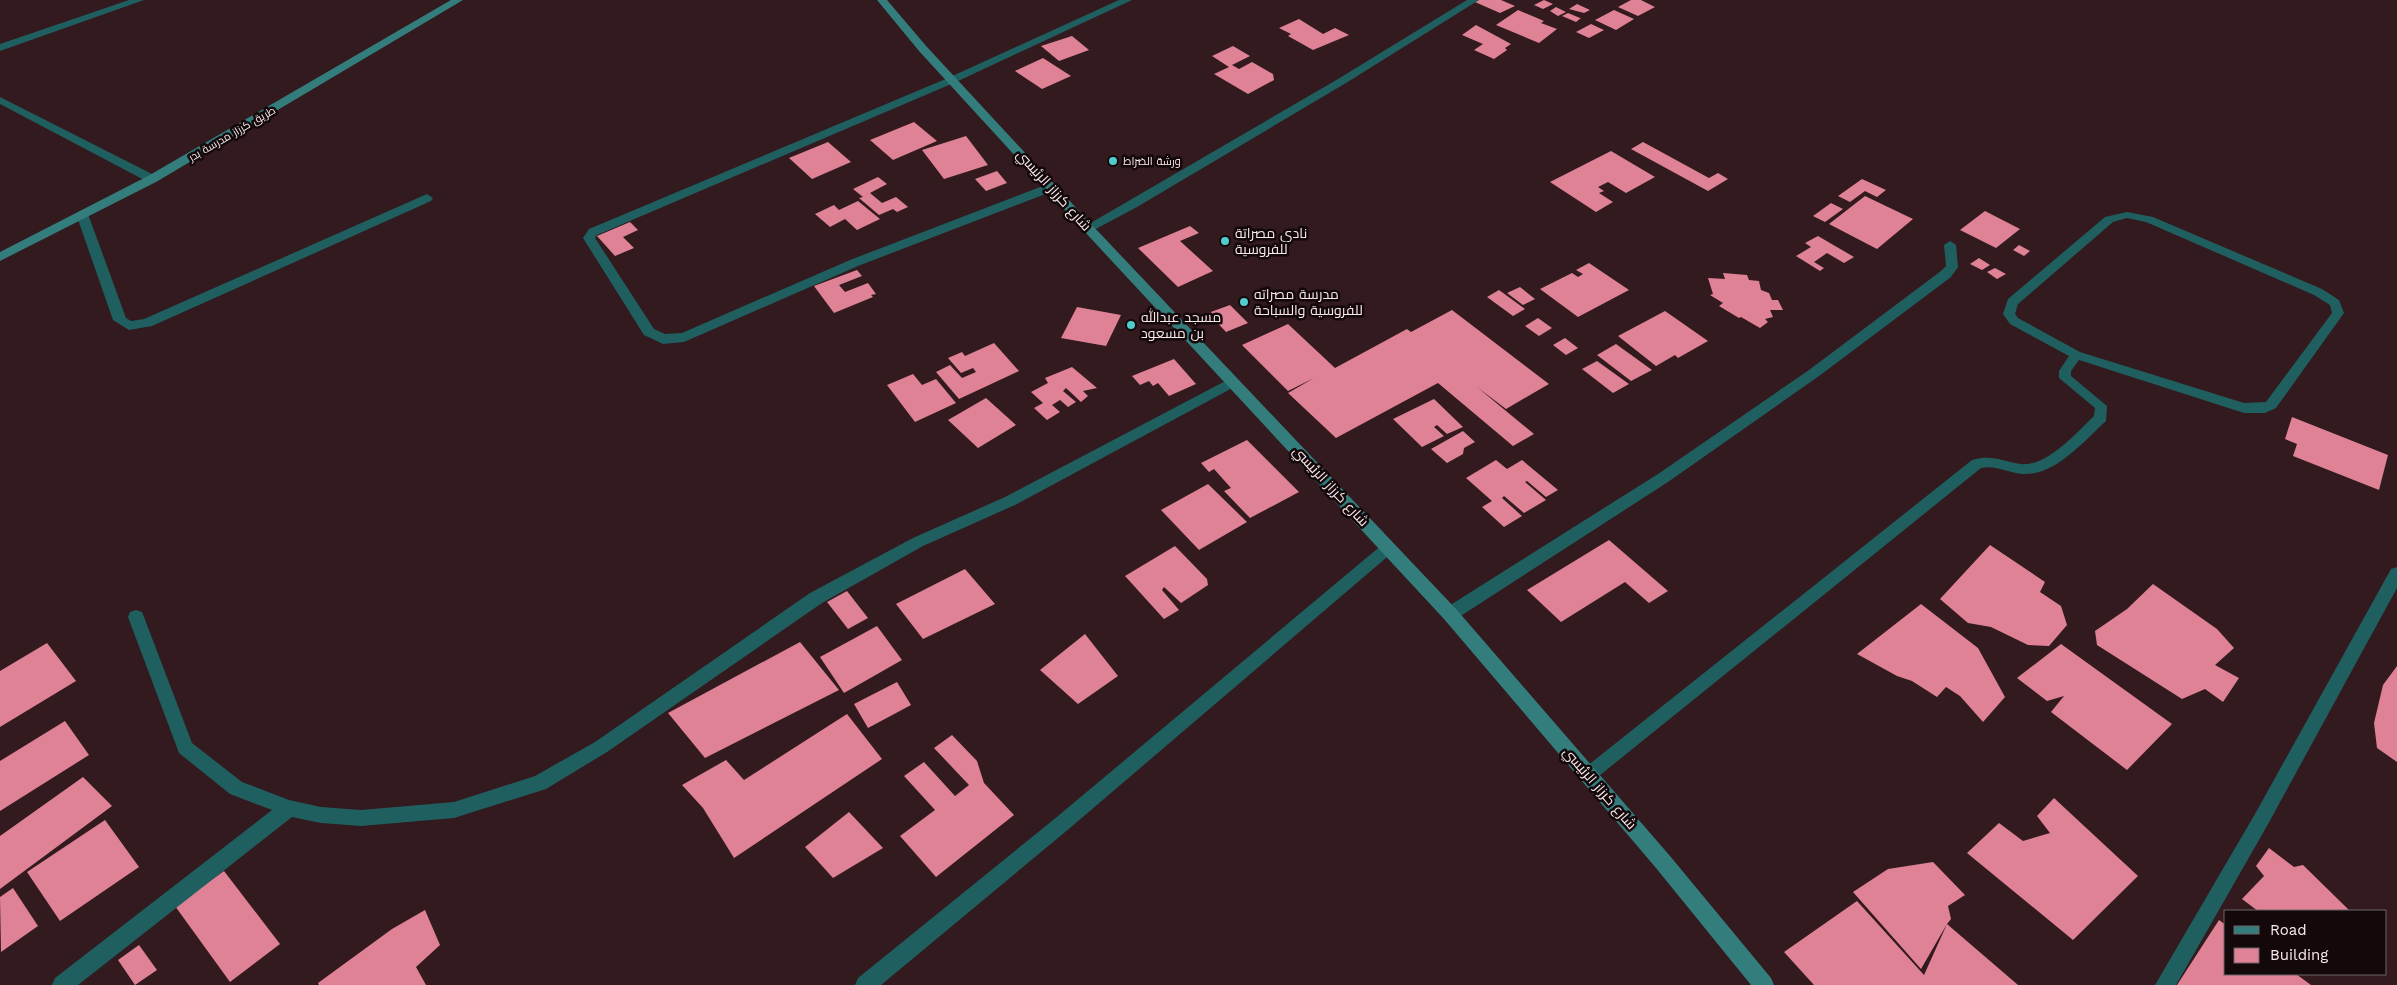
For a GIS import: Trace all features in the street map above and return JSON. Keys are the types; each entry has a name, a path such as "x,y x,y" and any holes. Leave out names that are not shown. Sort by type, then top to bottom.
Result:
{"street":[{"path":"0,48 139,0"},
{"name":"طريق كرزاز مدرسة بدر","path":"1,255 152,179 458,0"},
{"name":"شارع كرزاز الرئيسي","path":"882,0 952,80 1088,228 1450,614 1663,862 1764,985"},
{"path":"1052,187 854,263 684,337 663,339 650,332 589,238 593,232 952,80 1127,0"},
{"path":"1088,228 1133,204 1334,86 1474,0"},
{"path":"0,100 152,179"},
{"path":"82,214 120,320 129,326 147,323 427,198"},
{"path":"1450,614 1663,478 1814,373 1946,274 1952,267 1950,245"},
{"path":"136,617 185,748 236,788 289,808 321,815 361,818 454,810 540,783 601,747 816,598 918,542 1010,501 1233,382"},
{"path":"865,985 1064,822 1388,548"},
{"path":"2165,985 2261,820 2397,573"},
{"path":"62,985 289,808"}],"lane":[{"path":"2126,215 2149,219 2327,296 2338,308 2338,313 2270,405 2265,408 2244,408 2076,355 2022,326 2009,314 2009,308 2012,302 2109,220 2117,216 2126,215"},
{"path":"1588,775 1977,464 1986,461 1996,461 2022,469 2040,466 2048,462 2101,418 2101,406 2065,378 2065,371 2076,355"}],"building":[{"path":"1479,0 1501,0 1515,6 1500,13 1475,2"},
{"path":"1544,0 1553,4 1543,9 1534,5"},
{"path":"1631,0 1641,0 1655,7 1638,16 1618,7"},
{"path":"1577,4 1590,10 1584,13 1569,9"},
{"path":"1556,7 1566,12 1558,16 1550,11"},
{"path":"1518,10 1544,21 1541,23 1557,29 1539,43 1496,25"},
{"path":"1614,10 1634,19 1616,30 1595,20"},
{"path":"1568,13 1581,18 1576,22 1562,16"},
{"path":"1299,19 1323,34 1335,28 1349,35 1313,50 1288,36 1291,34 1279,28"},
{"path":"1591,24 1604,30 1589,38 1576,32"},
{"path":"1476,25 1511,44 1505,48 1507,50 1494,59 1474,50 1483,44 1462,35"},
{"path":"1072,36 1089,50 1059,61 1041,46"},
{"path":"1233,46 1250,56 1232,65 1239,69 1252,62 1273,74 1274,80 1248,94 1214,74 1229,67 1212,56"},
{"path":"1043,58 1071,76 1042,89 1015,71"},
{"path":"914,122 937,141 893,160 870,140"},
{"path":"966,136 988,165 944,179 922,150"},
{"path":"828,142 851,162 812,179 789,158"},
{"path":"1643,142 1709,178 1718,173 1728,179 1708,191 1631,149"},
{"path":"1611,151 1655,177 1626,193 1608,182 1598,187 1604,191 1599,193 1613,202 1596,212 1550,182"},
{"path":"997,171 1007,183 986,191 975,179"},
{"path":"878,177 887,184 870,193 882,203 896,197 908,207 897,212 893,209 879,215 859,198 863,197 853,189"},
{"path":"1862,179 1886,190 1877,197 1865,191 1850,202 1838,196"},
{"path":"1865,196 1913,219 1877,249 1829,224"},
{"path":"858,201 880,219 857,230 845,219 830,227 815,214 834,205 839,210"},
{"path":"1831,203 1843,209 1825,222 1813,216"},
{"path":"1985,211 2020,229 1996,248 1960,230"},
{"path":"630,222 638,230 623,237 634,248 615,256 597,236"},
{"path":"1190,226 1199,233 1180,241 1213,271 1178,287 1138,248"},
{"path":"1818,236 1854,257 1844,263 1827,253 1814,262 1824,268 1820,271 1796,256 1811,247 1805,243"},
{"path":"2019,245 2030,251 2024,256 2013,250"},
{"path":"1979,258 1990,265 1982,270 1970,264"},
{"path":"1589,263 1629,290 1578,317 1540,289 1572,273 1578,277 1583,274 1576,270"},
{"path":"1995,268 2006,274 1997,279 1987,272"},
{"path":"857,270 862,276 839,285 845,292 868,283 876,294 834,313 814,286"},
{"path":"1723,273 1747,275 1749,280 1759,281 1761,290 1769,293 1772,300 1778,300 1783,310 1770,310 1773,317 1765,319 1768,322 1760,328 1719,306 1723,303 1710,295 1713,294 1708,278 1725,279"},
{"path":"1520,287 1535,299 1523,305 1507,293"},
{"path":"1499,290 1525,309 1513,316 1487,297"},
{"path":"1230,305 1248,323 1226,332 1208,313"},
{"path":"1077,307 1121,315 1106,346 1061,338"},
{"path":"1452,310 1549,384 1506,409 1477,387 1534,434 1513,446 1438,383 1336,438 1288,393 1314,378 1288,391 1242,345 1288,324 1335,368 1407,329 1411,332"},
{"path":"1665,311 1708,341 1678,358 1675,355 1656,366 1618,336"},
{"path":"1538,318 1552,328 1539,336 1525,326"},
{"path":"1565,338 1578,348 1566,355 1553,345"},
{"path":"994,343 1019,371 959,399 936,372 950,365 962,378 976,372 973,368 961,373 948,358 962,352 965,356"},
{"path":"1616,344 1652,370 1631,381 1597,355"},
{"path":"1174,359 1196,384 1169,396 1158,383 1153,386 1149,381 1140,385 1132,376"},
{"path":"1597,361 1629,384 1613,393 1582,369"},
{"path":"1072,367 1097,388 1083,391 1088,396 1081,402 1066,388 1063,391 1076,402 1068,407 1060,400 1052,405 1060,412 1047,420 1034,408 1043,403 1031,392 1048,383 1045,378"},
{"path":"913,374 922,385 936,379 956,403 915,422 887,385"},
{"path":"986,398 1016,425 978,448 948,420"},
{"path":"1434,399 1463,427 1447,434 1437,425 1434,427 1444,436 1422,447 1393,419"},
{"path":"2292,417 2388,455 2379,490 2293,456 2297,444 2285,439"},
{"path":"1463,431 1475,442 1464,448 1463,454 1447,463 1431,449"},
{"path":"1247,440 1299,492 1250,518 1224,491 1231,488 1214,469 1209,472 1201,463"},
{"path":"1496,460 1507,469 1522,460 1558,490 1546,497 1527,481 1525,482 1546,500 1524,513 1504,496 1502,498 1522,516 1504,527 1482,507 1492,501 1466,478"},
{"path":"1208,484 1247,522 1199,550 1161,510"},
{"path":"1609,540 1668,591 1649,603 1625,582 1561,622 1527,590"},
{"path":"1990,545 2045,582 2040,592 2061,606 2067,625 2049,646 2028,645 1991,627 1968,623 1940,599"},
{"path":"1175,546 1207,579 1208,585 1181,603 1164,587 1162,590 1179,610 1164,619 1125,576"},
{"path":"965,569 995,604 923,639 896,604"},
{"path":"2153,584 2217,629 2234,648 2215,665 2239,678 2223,702 2205,689 2182,699 2097,645 2095,631 2127,609"},
{"path":"847,591 868,618 848,629 827,602"},
{"path":"1921,604 1978,648 2005,697 1983,722 1960,696 1946,687 1937,697 1912,681 1897,676 1857,654"},
{"path":"877,626 902,660 844,693 820,657"},
{"path":"1085,634 1118,676 1078,704 1040,670"},
{"path":"800,642 839,690 705,758 668,713"},
{"path":"47,643 76,681 0,727 0,671"},
{"path":"2061,644 2172,724 2127,770 2051,712 2064,696 2047,701 2017,678"},
{"path":"2397,666 2397,762 2377,748 2374,723 2383,685"},
{"path":"897,682 911,705 868,728 854,704"},
{"path":"847,714 882,759 734,858 703,808 682,785 726,760 744,780"},
{"path":"65,721 89,755 0,811 0,761"},
{"path":"952,735 977,761 984,783 1014,815 936,877 900,836 935,810 904,776 924,762 955,796 969,785 934,748"},
{"path":"83,777 112,806 0,889 0,836"},
{"path":"2054,798 2138,876 2073,940 1967,853 1999,823 2023,841 2050,833 2037,816"},
{"path":"849,812 883,848 833,878 805,847"},
{"path":"105,820 139,867 60,921 27,872"},
{"path":"2269,848 2294,867 2303,865 2349,910 2257,910 2242,899 2264,876 2256,866"},
{"path":"1933,862 1965,895 1948,906 1951,919 1921,969 1853,892 1888,869"},
{"path":"224,871 280,944 230,982 175,906"},
{"path":"13,888 38,926 1,952 0,897"},
{"path":"1857,901 1924,975 1947,924 2018,985 1814,985 1784,952"},
{"path":"425,910 440,945 416,967 426,985 319,985 318,983 392,929"},
{"path":"2219,920 2224,924 2224,975 2297,975 2311,985 2177,985"},
{"path":"139,945 157,970 135,985 118,960"}],"place":[{"name":"ورشة الضراط","path":"1113,161"},
{"name":"نادي مصراتة للفروسية","path":"1225,241"},
{"name":"مدرسة مصراته للفروسية والسباحة","path":"1244,302"},
{"name":"مسجد عبدالله بن مسعود","path":"1131,325"}]}
